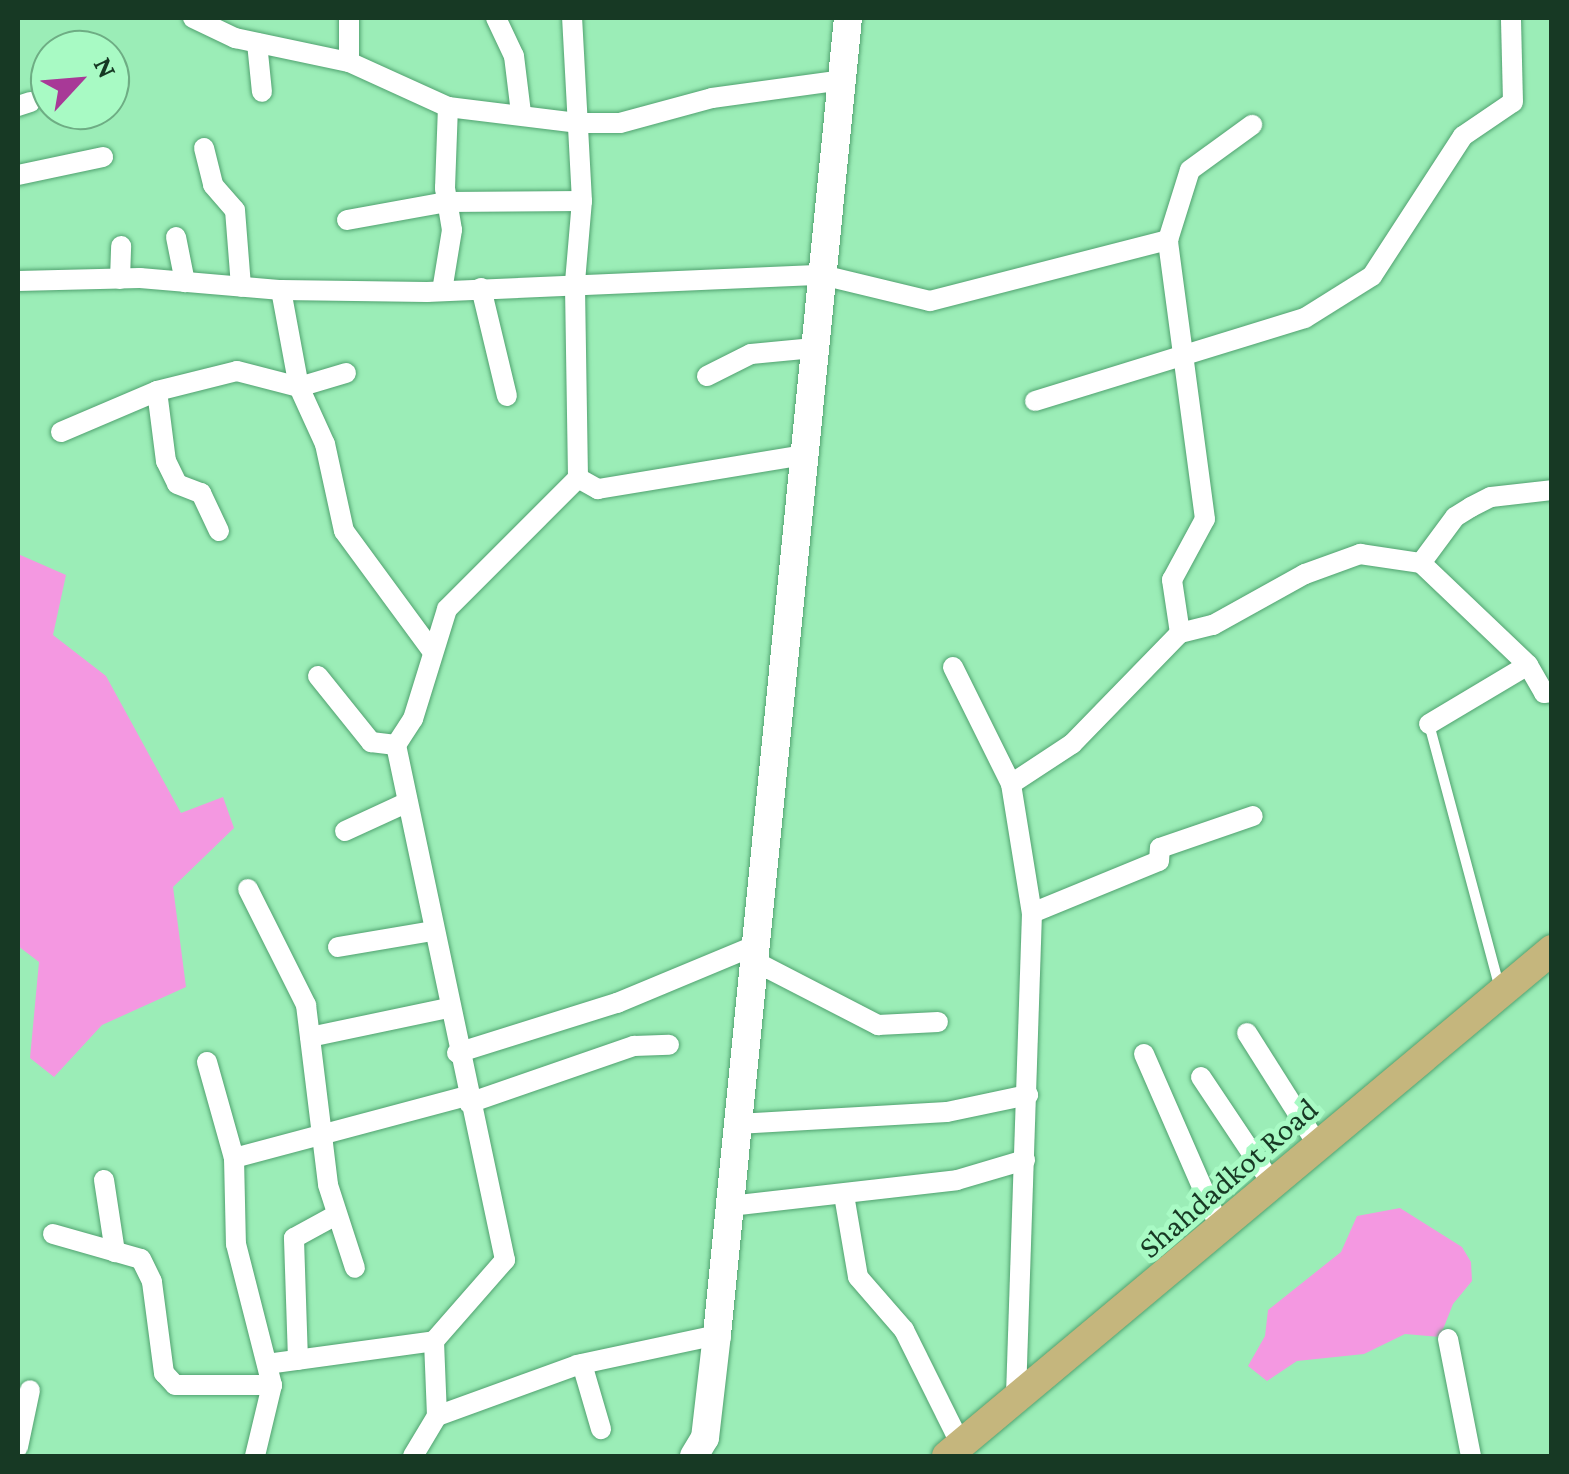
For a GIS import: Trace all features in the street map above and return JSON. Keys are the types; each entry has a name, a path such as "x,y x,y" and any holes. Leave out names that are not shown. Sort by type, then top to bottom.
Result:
{"main road":[{"path":"697,1455 705,1438 718,1334 848,18"},
{"name":"Shahdadkot Road","path":"954,1451 1016,1403 1552,950"}],"street":[{"path":"194,18 258,43 349,62 448,108 521,113 579,123 620,123 712,98 844,80"},
{"path":"348,18 349,62"},
{"path":"496,18 514,56 521,113"},
{"path":"54,1234 141,1259 150,1270 164,1373 175,1384 270,1374 298,1360 434,1341 505,1260 456,1053 396,745 413,718 447,609 578,478 575,282 582,202 572,18"},
{"path":"1035,401 1183,360 1305,318 1372,276 1463,136 1512,102 1511,18"},
{"path":"258,43 262,92"},
{"path":"442,291 452,230 447,202 448,108"},
{"path":"1180,633 1172,580 1205,518 1200,443 1183,360 1168,240 1190,170 1252,125"},
{"path":"204,148 214,185 236,210 242,287"},
{"path":"18,176 103,157"},
{"path":"347,220 447,202 582,202"},
{"path":"176,237 185,282"},
{"path":"18,280 120,279 281,290 442,291 575,282 822,275 930,301 1168,240"},
{"path":"120,279 121,246"},
{"path":"481,288 508,396"},
{"path":"281,290 299,387 325,444 344,531 432,651"},
{"path":"707,376 750,354 814,348"},
{"path":"61,432 157,392 236,371 299,387 346,373"},
{"path":"157,392 166,462 177,484 201,494 218,531"},
{"path":"578,478 598,489 803,455"},
{"path":"1421,563 1455,517 1471,507 1491,497 1552,490"},
{"path":"1010,784 1072,744 1180,633 1214,625 1305,574 1360,554 1421,563 1528,665 1544,693 1552,692"},
{"path":"1429,724 1528,665"},
{"path":"954,667 1010,784 1032,914 1016,1403"},
{"path":"318,676 371,742 396,745"},
{"path":"345,832 408,802"},
{"path":"1032,914 1159,862 1160,848 1253,816"},
{"path":"248,890 297,981 310,1037 336,1215 356,1268"},
{"path":"338,947 434,931"},
{"path":"456,1053 753,953 878,1024 938,1022"},
{"path":"310,1037 448,1008"},
{"path":"1247,1033 1318,1146"},
{"path":"234,1158 321,1130 468,1099 634,1046 668,1045"},
{"path":"1144,1054 1221,1230"},
{"path":"207,1062 234,1158 236,1244 270,1374 255,1456"},
{"path":"1201,1077 1273,1186"},
{"path":"737,1124 928,1114 1028,1094"},
{"path":"730,1206 957,1180 1024,1160"},
{"path":"104,1180 115,1252"},
{"path":"844,1194 858,1277 904,1330 954,1451"},
{"path":"298,1360 294,1238 336,1215"},
{"path":"437,1416 582,1364 718,1334"},
{"path":"1448,1338 1470,1456"},
{"path":"413,1456 437,1416 434,1341"},
{"path":"582,1364 601,1430"},
{"path":"18,1446 30,1390"}],"lane":[{"path":"1429,724 1501,991"}],"shaded area":[{"path":"18,554 66,575 53,635 106,676 181,813 223,797 234,828 173,887 186,987 102,1025 54,1077 30,1058 39,962 18,946"},
{"path":"1400,1208 1462,1247 1471,1262 1472,1281 1453,1304 1440,1337 1405,1334 1364,1354 1297,1361 1267,1381 1248,1366 1265,1336 1268,1310 1341,1252 1357,1216"}]}
